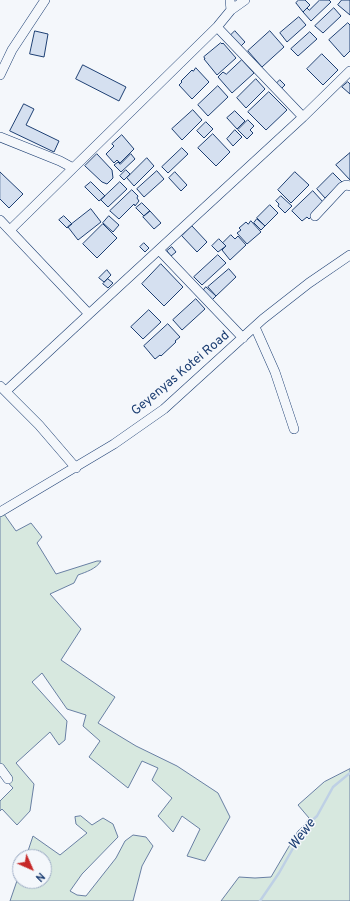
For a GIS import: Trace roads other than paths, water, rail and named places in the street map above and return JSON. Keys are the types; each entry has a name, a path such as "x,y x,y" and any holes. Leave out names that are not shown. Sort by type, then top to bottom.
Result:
{"street":[{"path":"0,75 12,50 45,0"},
{"path":"230,0 231,10"},
{"path":"10,230 217,27 231,10 245,0"},
{"path":"217,27 303,117"},
{"path":"76,468 39,425 3,389 89,314 159,250 303,117 350,71"},
{"path":"0,137 60,161 73,168"},
{"path":"315,216 342,187 346,185 350,186"},
{"path":"0,220 89,314"},
{"path":"159,250 243,338"},
{"name":"Geyenyas Kotei Road","path":"2,508 76,468 114,444 164,409 255,327 309,283 350,255"},
{"path":"255,327 275,372 294,429"},
{"path":"0,768 8,779"}],"waterway":[{"name":"Wewe","path":"260,901 279,873 305,827 317,816 333,787 350,773"}]}
